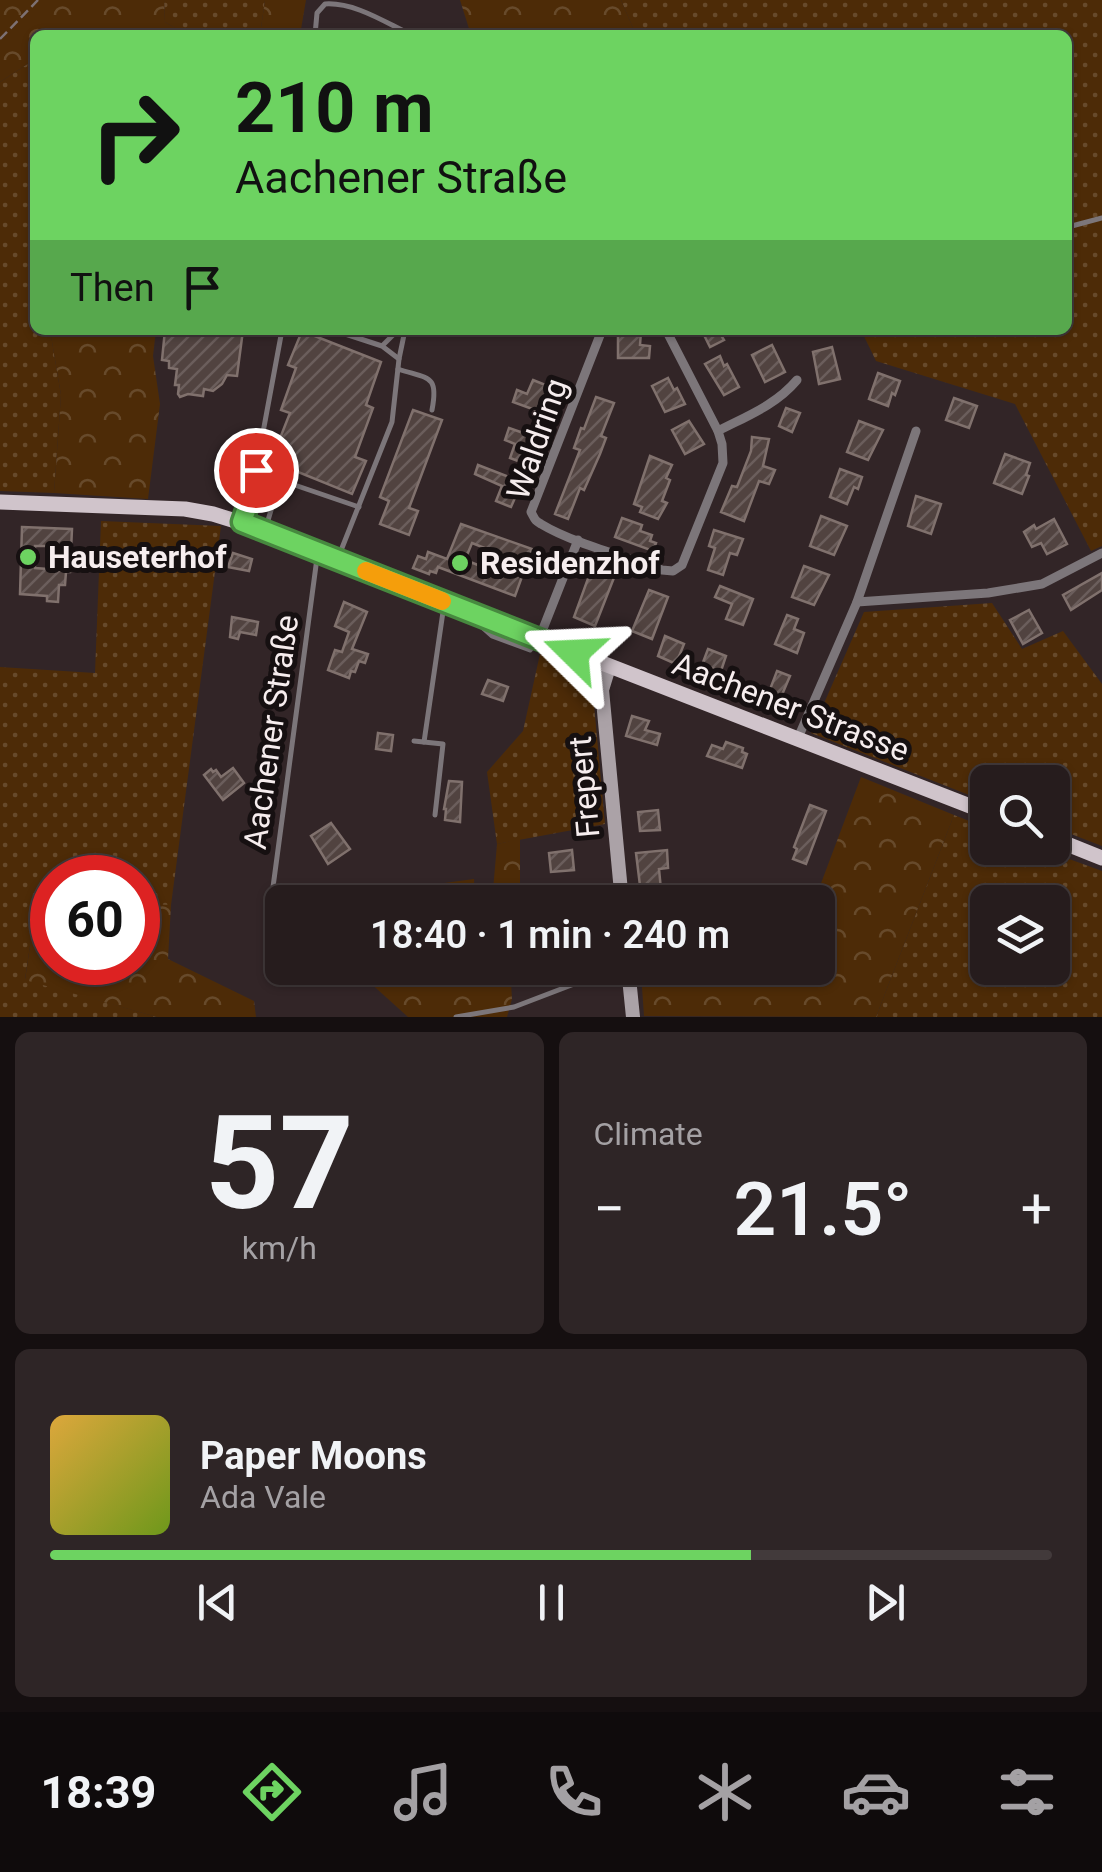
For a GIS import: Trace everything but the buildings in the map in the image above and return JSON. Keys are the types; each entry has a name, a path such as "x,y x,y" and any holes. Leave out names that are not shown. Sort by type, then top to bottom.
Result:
{"main road":[{"name":"Aachener Strasse","path":"0,502 184,510 242,522 970,805"},
{"path":"1070,845 1102,858"}],"street":[{"name":"Waldring","path":"600,335 532,512 540,524 578,540 673,571 682,566 723,462 718,430 669,335"},
{"path":"718,430 772,403 797,380"},
{"path":"798,738 857,602 916,431"},
{"path":"539,639 578,540"},
{"path":"857,602 1042,584 1102,553"},
{"name":"Frepert","path":"609,666 602,690 620,885"},
{"path":"630,985 633,1017"}],"lane":[{"path":"315,30 317,13 325,4 336,3 401,30"},
{"path":"1072,226 1102,218"},
{"path":"242,522 251,496 281,335"},
{"path":"348,335 382,346 399,359"},
{"path":"382,346 396,335"},
{"path":"337,561 392,422 401,335"},
{"path":"398,369 434,384 432,410"},
{"path":"264,530 280,480 360,507"},
{"name":"Aachener Straße","path":"272,885 317,553"},
{"path":"424,742 445,602"},
{"path":"414,741 443,744 434,815"},
{"path":"456,1017 514,1008 573,985"}],"path":[{"path":"0,39 38,0"}],"green space":[{"path":"0,0 164,0 165,22 179,30 30,30 30,62 0,82"},
{"path":"164,0 265,0 261,30 179,30 165,22"},
{"path":"265,0 306,0 301,30 261,30"},
{"path":"460,0 621,0 634,30 469,30"},
{"path":"621,0 1102,0 1102,546 1091,551 1015,404 876,361 863,335 1072,335 1072,30 634,30"},
{"path":"30,62 30,335 51,335 61,395 54,493 0,491 0,82"},
{"path":"51,335 155,335 153,356 160,404 148,499 54,493 61,395"},
{"path":"101,521 221,526 171,905 160,905 160,855 30,855 30,946 25,979 30,985 46,985 157,1017 0,1017 0,667 95,673"},
{"path":"992,603 1022,649 1063,631 1102,684 1102,846 1070,834 1070,765 970,765 970,795 811,733 864,612"},
{"path":"540,654 591,672 605,824 497,844 487,772 523,731"},
{"path":"861,777 954,815 876,1017 644,1016 642,987 835,985 835,885 820,885"},
{"path":"954,815 970,821 970,865 1070,865 1070,859 1102,871 1102,1017 876,1017"},
{"path":"520,839 520,885 493,885 497,844"},
{"path":"474,879 474,885 430,885"},
{"path":"160,905 171,905 168,959 254,1001 256,1017 157,1017 43,985 160,985"},
{"path":"30,946 30,981 25,980"},
{"path":"373,985 511,985 507,1017 408,1017"}],"slow traffic":[{"path":"366,571 442,601"}],"place":[{"name":"Hauseterhof","path":"28,557"},
{"name":"Residenzhof","path":"460,563"}],"route":[{"path":"256,470 242,522 574,653"}]}
